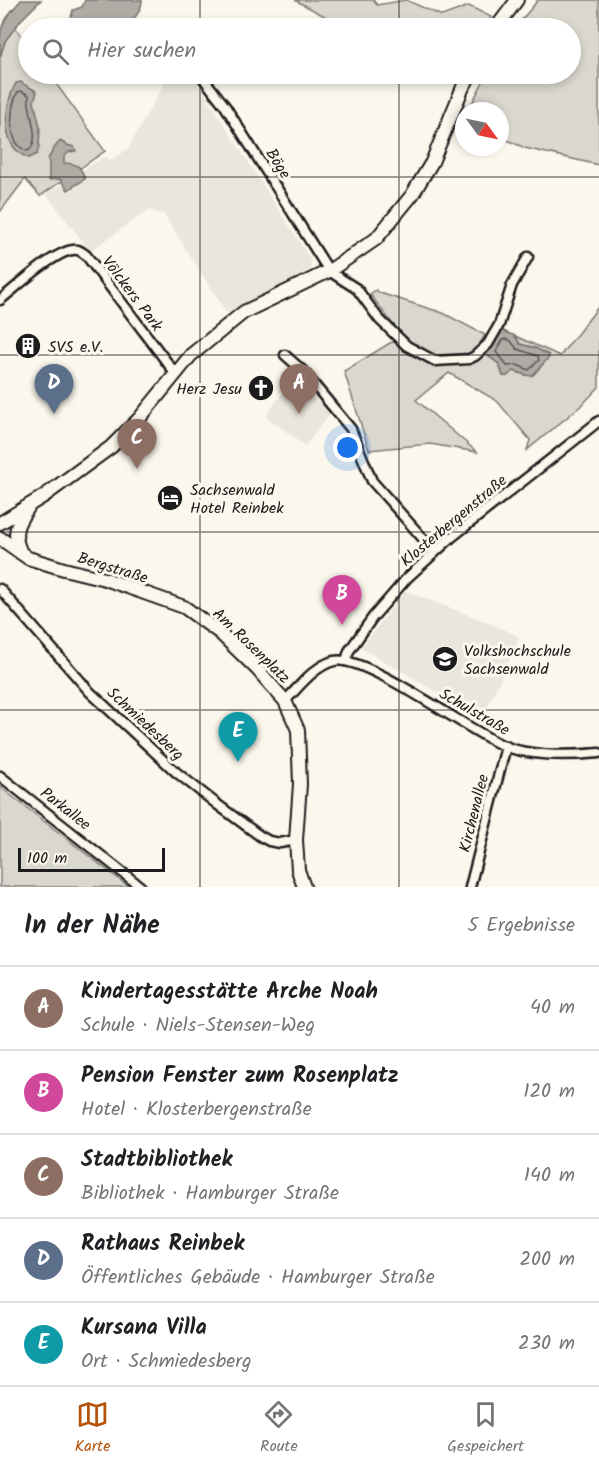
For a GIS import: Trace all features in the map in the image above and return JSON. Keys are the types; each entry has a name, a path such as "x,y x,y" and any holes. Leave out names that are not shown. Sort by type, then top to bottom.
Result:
{"main road":[{"path":"504,18 517,0"},
{"path":"0,523 18,513 111,447 139,419 190,355 244,312 329,271 376,238 412,195 432,162 465,84"},
{"path":"21,554 15,535 22,515 31,504"},
{"name":"Bergstraße","path":"18,513 2,529 1,539 28,558 105,579 184,607 195,614"},
{"name":"Am Rosenplatz","path":"195,614 220,633 285,701 298,730 300,784 296,840 298,870 304,887"}],"street":[{"name":"Böge","path":"208,84 225,106 329,271"},
{"name":"Völckers Park","path":"0,300 51,260 64,252 78,250 86,255 175,374"},
{"path":"329,271 357,290 379,319 407,346 435,361 446,361 469,359 488,344 499,325 512,285 528,257"},
{"path":"285,355 310,379 351,429 372,481 435,552"},
{"name":"Klosterbergenstraße","path":"346,661 349,651 373,617 391,595 435,552 599,421"},
{"name":"Schmiedesberg","path":"0,589 90,692 176,772 260,836 280,843 296,840"},
{"name":"Am Rosenplatz","path":"285,701 323,666 334,661 346,661"},
{"name":"Schulstraße","path":"346,661 367,668 506,746 525,752 562,755 599,753"},
{"name":"Kirchenallee","path":"470,887 506,746"},
{"name":"Parkallee","path":"0,776 141,887"}],"shaded area":[{"path":"295,0 373,0 377,5 406,0 442,16 469,6 491,17 490,18 328,18"},
{"path":"538,0 599,0 599,165 525,148 509,141 509,102 473,102 482,84 581,84 581,18 523,18"},
{"path":"15,27 18,31 18,84 56,84 105,151 40,196 25,179 0,212 0,57 5,41"},
{"path":"164,84 198,84 311,260 310,270 227,313 164,215 149,210 90,251 46,194 105,156 110,161 128,149"},
{"path":"376,290 443,313 485,335 479,345 499,364 503,376 514,371 533,375 549,357 535,348 520,344 515,336 560,356 599,306 599,387 582,405 527,450 530,440 497,401 449,373 416,400 477,452 430,444 369,450 344,371 390,343 404,339 370,294"},
{"path":"291,381 331,412 305,446 266,416"},
{"name":"Volkshochschule Sachsenwald","path":"405,591 520,637 482,718 361,648"},
{"path":"0,787 129,887 0,887"}],"water":[{"path":"21,0 41,0 23,18 18,18 18,24 5,41 0,57 1,31 9,14"},
{"path":"85,0 142,0 135,18 71,18 73,10 82,7"},
{"path":"16,83 24,84 37,92 34,101 40,127 39,147 37,154 29,158 13,146 7,126 8,103"},
{"path":"60,141 74,147 76,151 69,152 64,157 64,163 78,166 85,179 68,190 60,179 49,180 48,159"},
{"path":"501,330 515,336 520,344 549,355 533,375 514,371 503,376 499,364 486,354"}],"place":[{"name":"SVS e.V.","path":"28,346"},
{"name":"Herz Jesu","path":"261,388"},
{"name":"Rathaus Reinbek","path":"54,414"},
{"name":"Kindertagesstätte Arche Noah","path":"299,414"},
{"name":"Stadtbibliothek","path":"137,469"},
{"name":"Sachsenwald Hotel Reinbek","path":"170,498"},
{"name":"Pension Fenster zum Rosenplatz","path":"342,625"},
{"name":"Volkshochschule Sachsenwald","path":"445,659"},
{"name":"Kursana Villa","path":"238,762"}]}
